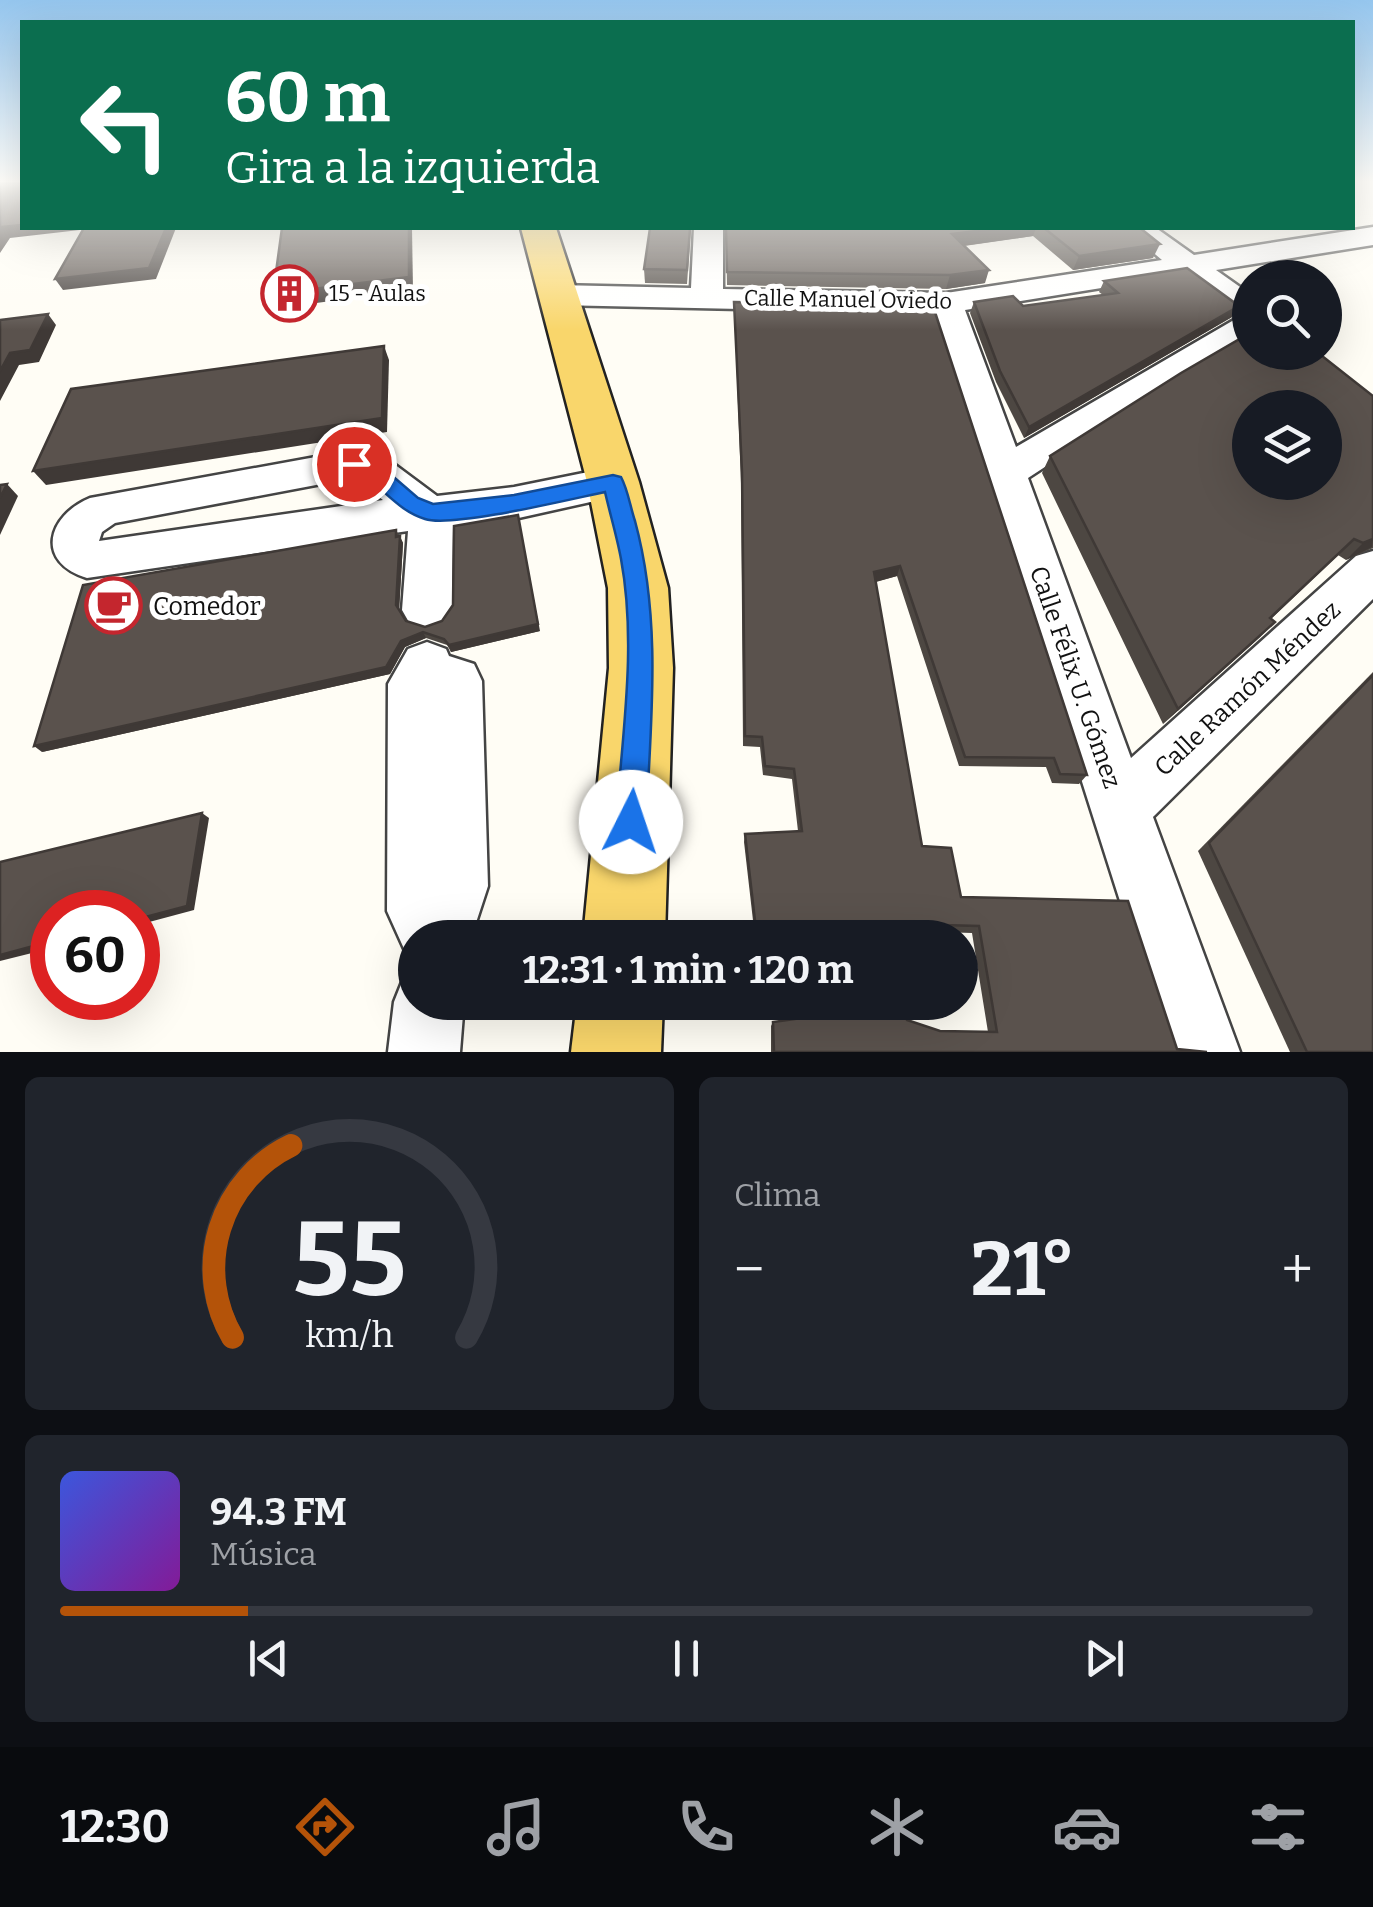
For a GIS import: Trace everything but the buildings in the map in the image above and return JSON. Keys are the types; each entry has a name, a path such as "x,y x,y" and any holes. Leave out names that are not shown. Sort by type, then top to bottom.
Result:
{"main road":[{"path":"547,232 557,295 613,482 638,588 641,668 625,920"},
{"path":"616,1052 619,1020"}],"street":[{"path":"707,298 708,232"},
{"path":"1144,232 1232,297"},
{"name":"Calle Manuel Oviedo","path":"557,295 946,303 1189,265 1324,234 1373,236"},
{"name":"Calle Félix U. Gómez","path":"946,303 1204,1052"},
{"path":"1006,472 1232,335"},
{"path":"431,513 410,504 368,466 354,464 106,509 87,516 76,535 75,552 86,560 132,555 360,516 431,513 514,502 613,482"},
{"path":"425,920 420,910 415,684 427,650 431,513"},
{"name":"Calle Ramón Méndez","path":"1120,808 1373,569"},
{"path":"424,1052 427,1020"}],"place":[{"name":"15 - Aulas","path":"290,293"},
{"name":"Comedor","path":"114,606"}],"route":[{"path":"354,464 368,466 410,504 431,513 514,502 613,482 633,559 639,605 641,668 631,822"}]}
